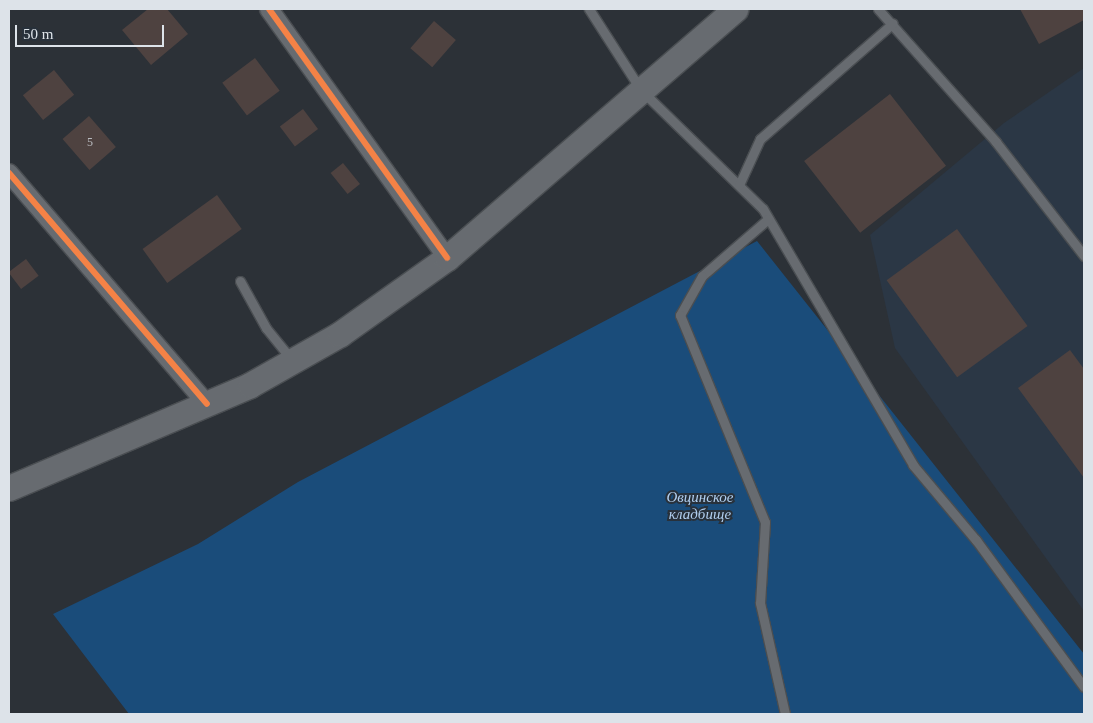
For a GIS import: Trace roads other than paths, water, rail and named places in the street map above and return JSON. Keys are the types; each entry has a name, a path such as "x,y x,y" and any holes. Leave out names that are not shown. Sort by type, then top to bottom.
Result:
{"main road":[{"path":"9,488 207,404 293,362 447,258 735,9"}],"street":[{"path":"269,9 447,258"},
{"path":"9,173 207,404"}],"lane":[{"path":"589,9 641,90 739,185 768,219 913,465 976,540 1084,687"},
{"path":"878,9 893,23 996,142 1084,256"},
{"path":"739,185 760,139 893,23"},
{"path":"768,219 702,276 680,315 765,522 760,603 785,714"},
{"path":"240,280 266,328 293,362"}],"park label":[{"name":"Овцинское кладбище","path":"700,506"}]}
